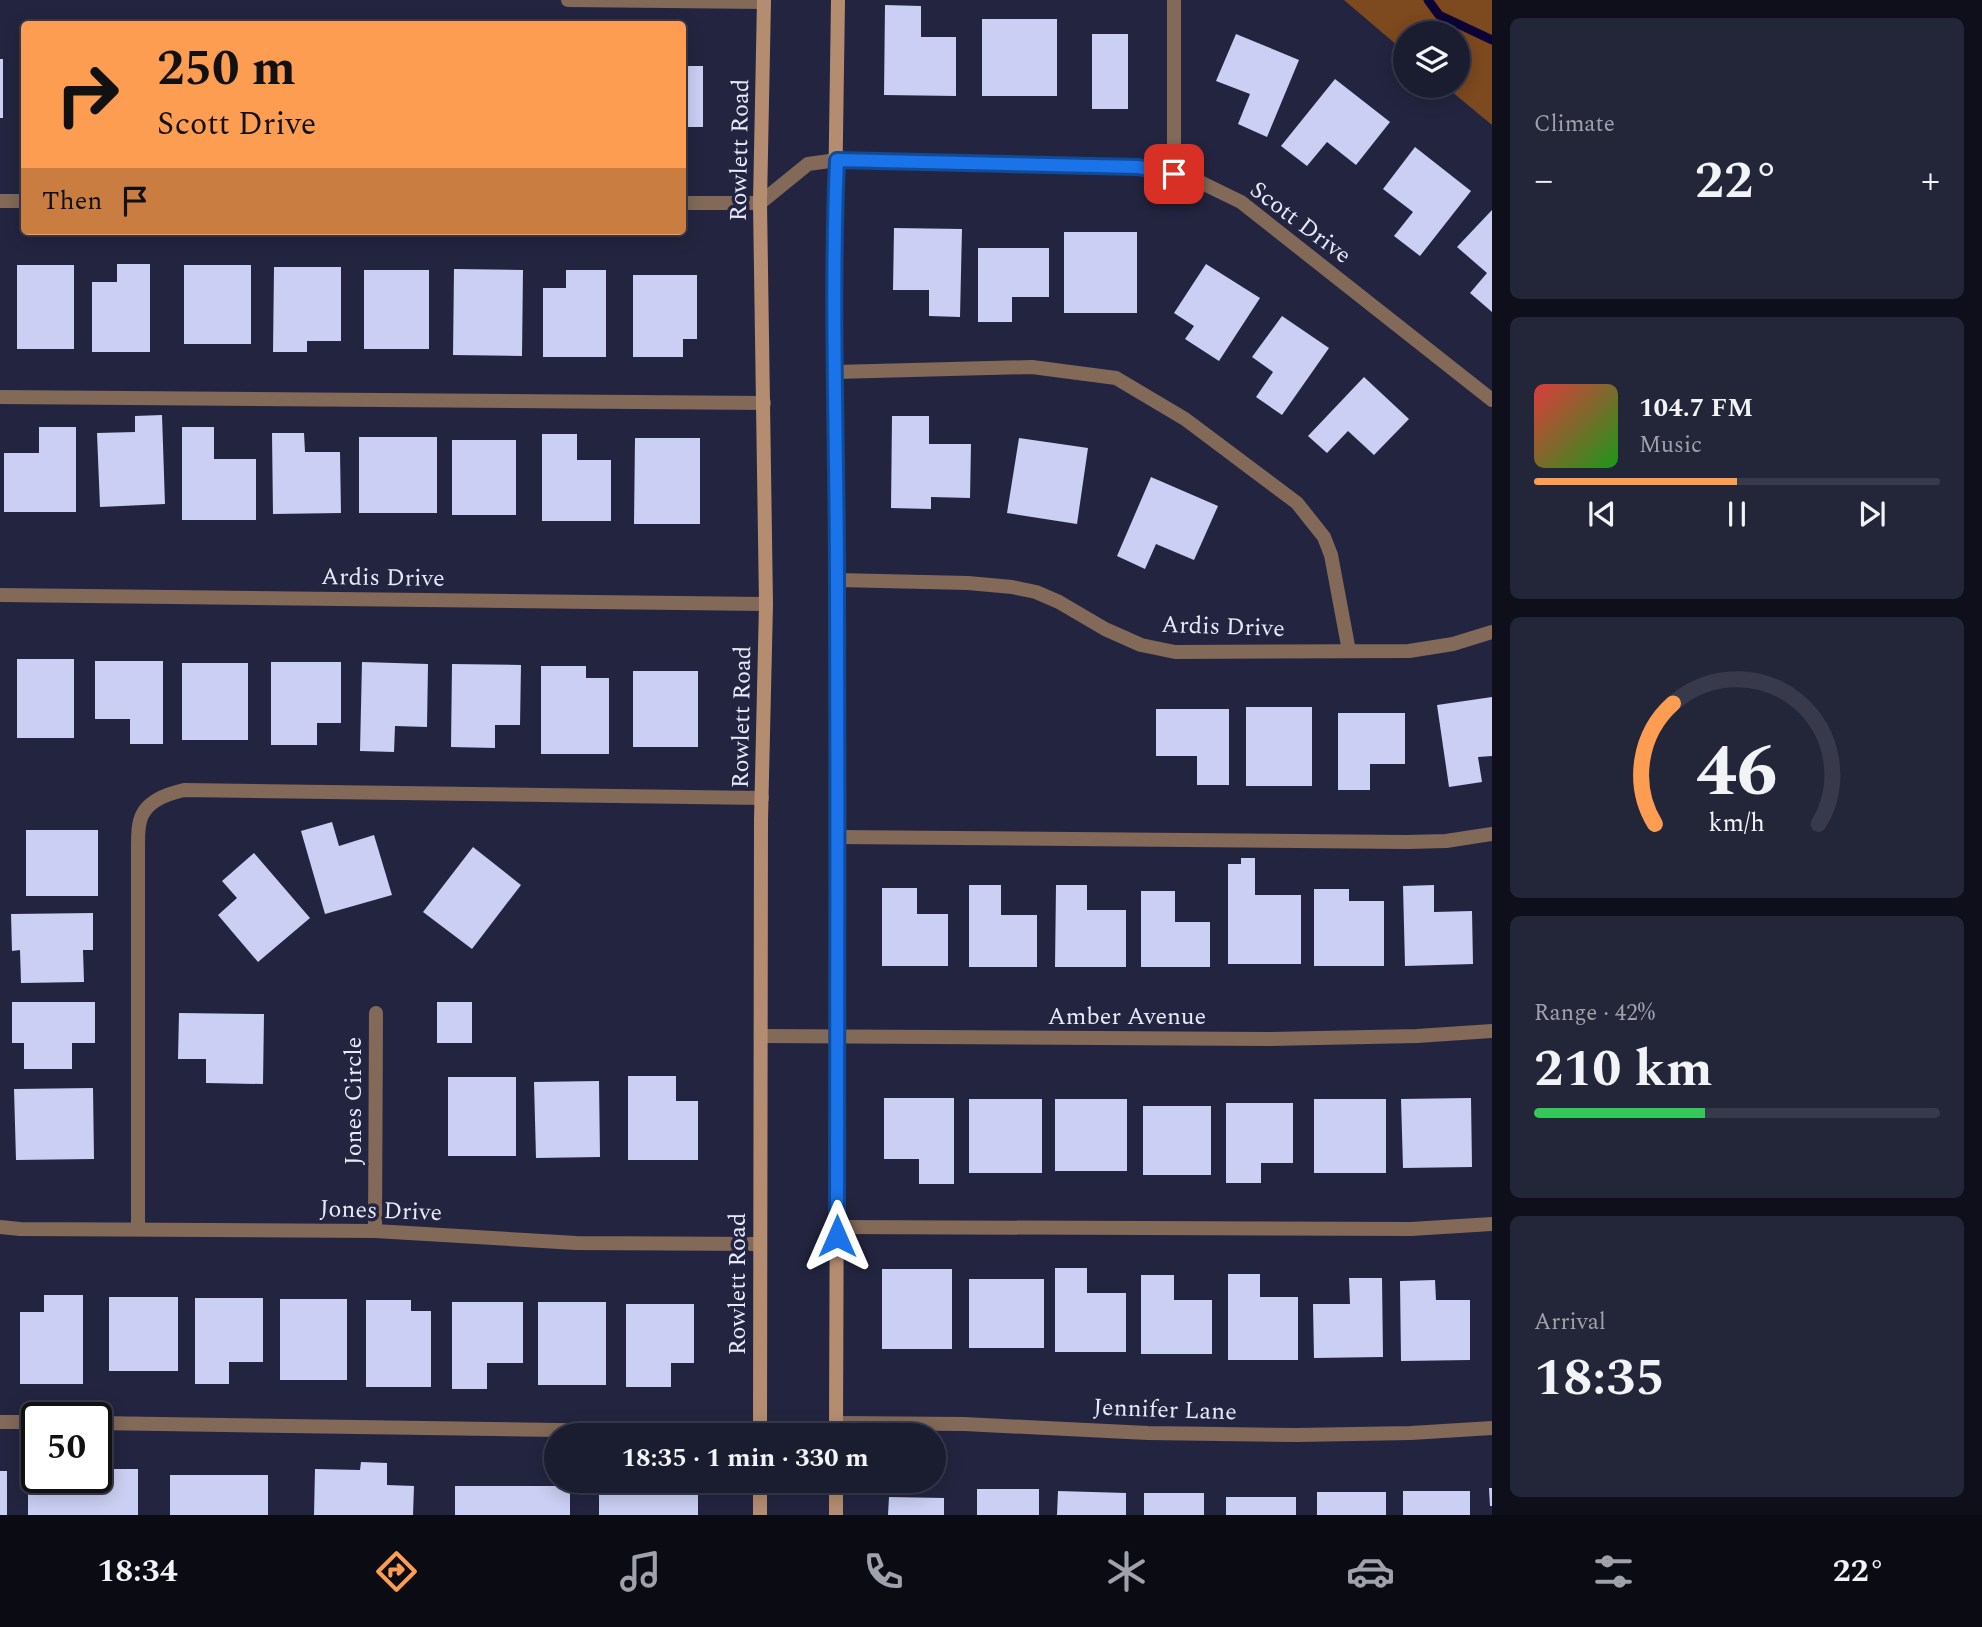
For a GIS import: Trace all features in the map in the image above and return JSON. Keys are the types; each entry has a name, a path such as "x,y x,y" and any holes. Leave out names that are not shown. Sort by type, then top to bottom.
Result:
{"main road":[{"path":"836,1423 838,837 835,204 838,0"},
{"name":"Rowlett Road","path":"760,1423 762,798 766,604 760,203 764,1"},
{"path":"760,1493 760,1515"},
{"path":"836,1493 836,1515"}],"street":[{"path":"568,0 764,1"},
{"path":"1174,0 1174,174"},
{"name":"Scott Drive","path":"760,203 808,164 837,160 1138,167 1174,174 1200,182 1241,202 1492,400"},
{"path":"0,201 21,201"},
{"path":"686,203 760,203"},
{"path":"835,372 1032,367 1116,378 1185,419 1297,503 1324,537 1331,555 1349,651"},
{"path":"0,397 764,403"},
{"name":"Ardis Drive","path":"837,580 968,583 1036,592 1105,629 1142,645 1175,652 1409,651 1453,644 1492,632"},
{"name":"Ardis Drive","path":"0,594 766,604"},
{"path":"138,1229 138,844 140,819 149,805 166,794 184,790 762,798"},
{"path":"838,837 1407,842 1446,841 1492,834"},
{"name":"Jones Circle","path":"375,1231 376,1013"},
{"name":"Amber Avenue","path":"761,1036 1268,1040 1492,1031"},
{"path":"837,1227 1411,1229 1492,1224"},
{"name":"Jones Drive","path":"0,1227 375,1231 576,1243 760,1244"},
{"path":"0,1422 21,1422"},
{"path":"112,1423 544,1430"},
{"name":"Jennifer Lane","path":"946,1425 1148,1433 1297,1435 1492,1429"}],"shaded area":[{"path":"1344,0 1492,0 1492,125 1459,98 1470,98 1470,21 1393,21 1393,42"}],"building":[{"path":"885,5 921,6 921,37 956,37 956,96 884,95"},
{"path":"982,19 1057,19 1057,96 982,96"},
{"path":"1092,34 1128,34 1128,109 1092,109"},
{"path":"1236,34 1299,60 1267,137 1238,124 1250,94 1216,81"},
{"path":"0,59 3,59 3,118 0,118"},
{"path":"686,66 703,66 703,127 686,127"},
{"path":"1335,79 1390,122 1356,165 1327,142 1307,166 1281,146"},
{"path":"1415,147 1471,191 1420,256 1394,236 1413,212 1383,189"},
{"path":"1492,210 1492,312 1470,293 1487,273 1457,247"},
{"path":"894,228 962,229 960,317 929,316 929,290 893,290"},
{"path":"1064,232 1137,232 1137,313 1064,313"},
{"path":"978,248 1049,248 1049,297 1012,297 1012,322 978,322"},
{"path":"117,264 150,264 150,352 92,352 92,282 117,282"},
{"path":"1206,264 1260,298 1219,361 1185,339 1194,326 1174,313"},
{"path":"17,265 74,265 74,349 17,349"},
{"path":"184,265 251,265 251,344 184,344"},
{"path":"274,267 341,267 341,341 307,341 307,352 273,352"},
{"path":"454,269 523,270 522,356 453,355"},
{"path":"364,270 429,270 429,349 364,349"},
{"path":"566,270 606,270 606,357 543,357 543,288 566,288"},
{"path":"633,275 697,275 697,339 683,339 683,357 633,357"},
{"path":"1282,316 1329,348 1282,415 1256,397 1273,372 1252,357"},
{"path":"1364,377 1409,419 1374,455 1348,431 1327,453 1308,436"},
{"path":"162,415 165,504 100,507 97,433 135,432 135,416"},
{"path":"892,416 929,416 929,444 971,444 970,498 931,497 931,509 891,508"},
{"path":"39,427 76,427 76,512 4,512 4,453 39,453"},
{"path":"182,427 214,427 214,459 256,459 256,520 182,520"},
{"path":"272,433 304,433 305,452 340,452 341,513 273,514"},
{"path":"542,434 577,434 577,460 611,460 611,521 542,521"},
{"path":"359,437 437,437 437,513 359,513"},
{"path":"635,438 700,438 700,524 634,524"},
{"path":"1019,438 1088,448 1077,524 1007,513"},
{"path":"452,440 516,440 516,515 452,515"},
{"path":"1151,477 1218,506 1194,560 1156,544 1145,569 1117,556"},
{"path":"17,659 74,659 74,738 17,738"},
{"path":"95,661 163,661 163,744 130,744 130,719 95,719"},
{"path":"271,662 341,662 341,723 317,723 317,745 271,745"},
{"path":"362,662 428,664 427,727 395,726 394,752 360,751"},
{"path":"182,663 248,663 248,740 182,740"},
{"path":"452,664 521,665 520,725 495,725 495,748 451,747"},
{"path":"541,666 586,666 586,678 609,678 609,754 541,754"},
{"path":"633,671 698,671 698,747 633,747"},
{"path":"1492,697 1492,756 1478,757 1482,782 1449,787 1437,705"},
{"path":"1246,707 1312,707 1312,786 1246,786"},
{"path":"1156,709 1229,709 1229,785 1197,785 1197,756 1156,756"},
{"path":"1338,713 1405,713 1405,764 1370,764 1370,790 1338,790"},
{"path":"332,822 339,846 374,835 392,895 325,914 301,831"},
{"path":"26,830 98,830 98,896 26,896"},
{"path":"473,847 521,885 472,949 423,912"},
{"path":"254,853 310,918 258,962 218,915 237,898 222,881"},
{"path":"1241,858 1255,858 1255,895 1301,895 1301,964 1228,964 1228,864 1241,864"},
{"path":"969,885 1001,885 1001,915 1037,915 1037,967 969,967"},
{"path":"1056,885 1087,885 1087,910 1126,910 1126,967 1055,967"},
{"path":"1434,885 1434,912 1472,911 1473,964 1405,966 1403,886"},
{"path":"882,888 917,888 917,914 948,914 948,966 882,966"},
{"path":"1314,889 1349,889 1349,901 1384,901 1384,966 1314,966"},
{"path":"1141,891 1175,891 1175,922 1210,922 1210,967 1141,967"},
{"path":"93,913 93,950 83,950 84,982 21,983 20,950 12,951 11,914"},
{"path":"12,1002 95,1002 95,1043 72,1043 72,1069 24,1069 24,1043 12,1043"},
{"path":"437,1002 472,1002 472,1043 437,1043"},
{"path":"179,1013 264,1014 263,1084 206,1083 206,1059 178,1059"},
{"path":"628,1076 676,1076 676,1101 698,1101 698,1160 628,1160"},
{"path":"448,1077 516,1077 516,1156 448,1156"},
{"path":"599,1081 600,1157 536,1158 534,1082"},
{"path":"93,1088 94,1159 16,1160 14,1089"},
{"path":"884,1098 954,1098 954,1184 919,1184 919,1159 884,1159"},
{"path":"1471,1098 1472,1167 1403,1168 1401,1099"},
{"path":"969,1099 1042,1099 1042,1173 969,1173"},
{"path":"1055,1099 1127,1099 1127,1171 1055,1171"},
{"path":"1314,1099 1386,1099 1386,1173 1314,1173"},
{"path":"1226,1103 1293,1103 1293,1163 1261,1163 1261,1183 1226,1183"},
{"path":"1143,1106 1211,1106 1211,1175 1143,1175"},
{"path":"1055,1268 1087,1268 1087,1293 1126,1293 1126,1352 1055,1352"},
{"path":"882,1269 952,1269 952,1349 882,1349"},
{"path":"1228,1274 1260,1274 1260,1297 1298,1297 1298,1360 1228,1360"},
{"path":"1141,1275 1174,1275 1174,1300 1212,1300 1212,1354 1141,1354"},
{"path":"1349,1278 1382,1278 1383,1357 1314,1358 1313,1304 1350,1304"},
{"path":"969,1279 1044,1279 1044,1348 969,1348"},
{"path":"1435,1280 1436,1300 1470,1300 1470,1360 1401,1361 1400,1281"},
{"path":"44,1295 83,1295 83,1384 20,1384 20,1312 44,1312"},
{"path":"109,1297 178,1297 178,1371 109,1371"},
{"path":"195,1298 263,1298 263,1362 229,1362 229,1384 195,1384"},
{"path":"280,1299 347,1299 347,1380 280,1380"},
{"path":"366,1300 411,1300 411,1311 431,1311 431,1387 366,1387"},
{"path":"452,1302 523,1302 523,1363 487,1363 487,1389 452,1389"},
{"path":"538,1302 606,1302 606,1385 538,1385"},
{"path":"626,1304 694,1304 694,1363 671,1363 671,1387 626,1387"},
{"path":"361,1462 387,1463 387,1485 414,1486 413,1515 314,1515 315,1469 360,1470"},
{"path":"112,1469 138,1469 138,1515 28,1515 28,1493 112,1493"},
{"path":"0,1471 7,1471 7,1515 0,1515"},
{"path":"170,1475 268,1475 268,1515 170,1515"},
{"path":"455,1486 544,1486 544,1493 570,1493 570,1515 455,1515"},
{"path":"1489,1488 1492,1488 1492,1506 1490,1506"},
{"path":"977,1489 1039,1489 1039,1515 977,1515"},
{"path":"1058,1491 1126,1493 1126,1515 1057,1515"},
{"path":"1403,1491 1470,1491 1470,1515 1403,1515"},
{"path":"1317,1492 1386,1492 1386,1515 1317,1515"},
{"path":"599,1493 698,1493 698,1515 599,1515"},
{"path":"1144,1493 1204,1493 1204,1515 1144,1515"},
{"path":"889,1497 944,1498 944,1515 888,1515"},
{"path":"1226,1497 1296,1497 1296,1515 1226,1515"}],"waterway":[{"path":"1428,0 1439,15 1492,40"}],"route":[{"path":"837,1236 837,160 1138,167 1174,174"}]}
